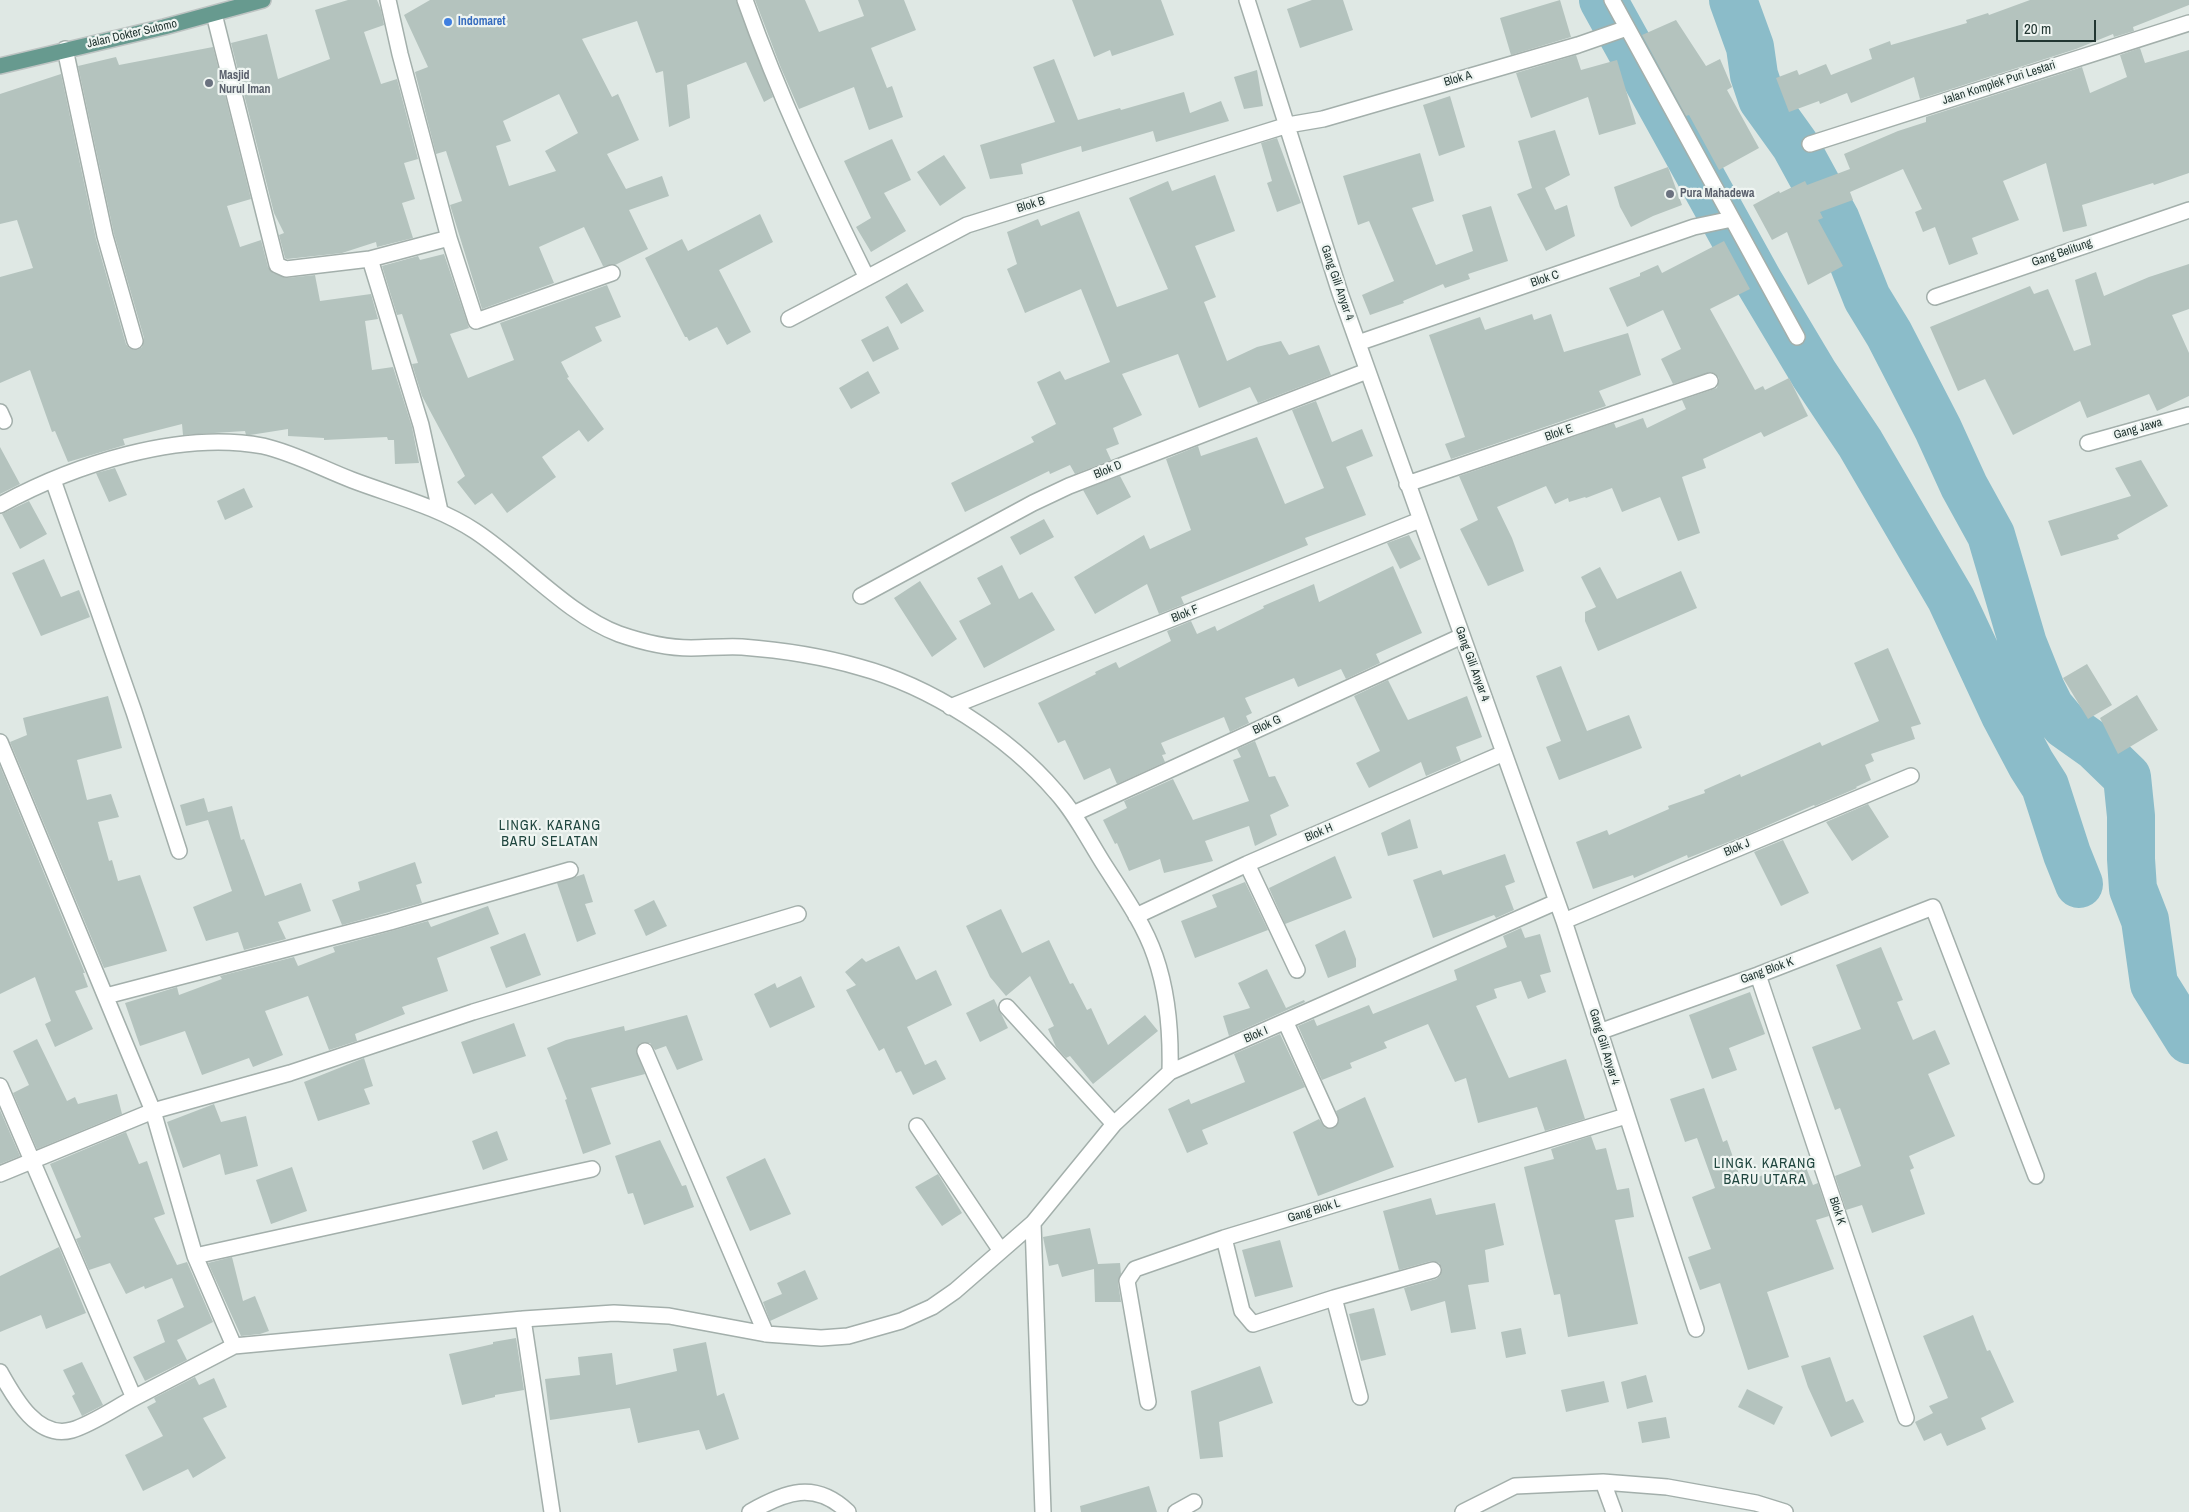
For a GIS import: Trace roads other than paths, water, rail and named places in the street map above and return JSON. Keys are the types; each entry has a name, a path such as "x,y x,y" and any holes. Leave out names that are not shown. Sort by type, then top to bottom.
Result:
{"main road":[{"name":"Jalan Dokter Sutomo","path":"0,66 214,14 261,0"}],"street":[{"path":"388,0 400,54 449,238 476,321 612,273"},
{"path":"744,0 772,76 812,166 867,278"},
{"name":"Gang Gili Anyar 4","path":"1247,0 1288,125 1319,230 1367,371 1564,921 1696,1329"},
{"path":"1612,0 1797,337"},
{"path":"214,14 277,264 286,269 370,259 449,238"},
{"name":"Jalan Komplek Puri Lestari","path":"1810,144 2189,23"},
{"name":"Blok A","path":"1288,125 1324,118 1599,38 1626,28"},
{"path":"65,49 103,230 135,342"},
{"name":"Blok B","path":"789,319 938,238 966,225 1288,125"},
{"name":"Gang Belitung","path":"1935,297 2189,210"},
{"name":"Blok C","path":"1358,343 1694,227 1732,219"},
{"path":"370,259 419,417 440,511"},
{"name":"Blok D","path":"861,596 1033,503 1069,486 1367,371"},
{"name":"Blok E","path":"1407,484 1710,381"},
{"name":"Gang Jawa","path":"2088,443 2189,414"},
{"path":"0,505 53,480 136,453 200,443 262,446 290,454 351,480 440,511 474,530 507,553 587,617 614,632 662,646 687,648 738,647 798,654 861,667 913,688 950,707 1019,754 1057,793 1073,814 1136,916 1155,954 1164,986 1169,1020 1170,1072"},
{"path":"53,480 134,712 179,850"},
{"name":"Blok F","path":"950,707 1420,520"},
{"name":"Blok G","path":"1073,814 1462,636"},
{"path":"0,742 6,776 106,996 153,1111 196,1256 234,1346 72,1430 56,1431 41,1426 13,1394 0,1372"},
{"name":"Blok H","path":"1136,916 1247,864 1504,753"},
{"name":"Blok J","path":"1564,921 1911,776"},
{"path":"1247,864 1297,970"},
{"path":"106,996 390,922 570,870"},
{"name":"Blok I","path":"234,1346 523,1319 614,1313 669,1316 766,1334 821,1338 848,1336 901,1322 932,1307 955,1291 1033,1223 1114,1124 1170,1072 1556,902"},
{"name":"Gang Blok K","path":"1599,1032 1758,975 1933,907 2036,1176"},
{"path":"0,1174 153,1111 290,1073 474,1012 798,914"},
{"name":"Blok K","path":"1758,975 1906,1418"},
{"path":"1007,1007 1114,1124"},
{"path":"1286,1022 1330,1120"},
{"path":"645,1051 766,1334"},
{"path":"0,1086 134,1398"},
{"name":"Gang Blok L","path":"1148,1402 1126,1281 1135,1269 1224,1238 1626,1116"},
{"path":"916,1126 1001,1251"},
{"path":"196,1256 592,1169"},
{"path":"1033,1223 1043,1512"},
{"path":"1224,1238 1242,1311 1253,1324 1334,1298 1433,1270"},
{"path":"1334,1298 1360,1397"},
{"path":"523,1319 552,1512"},
{"path":"1603,1482 1614,1512"},
{"path":"1463,1512 1515,1486 1603,1482 1667,1487 1758,1508 1785,1512"},
{"path":"750,1512 773,1499 805,1492 818,1493 833,1498 848,1512"},
{"path":"1176,1512 1194,1502"}],"waterway":[{"path":"1603,0 1759,282 1814,374 1860,443 1951,599 2005,715 2045,786 2067,854 2079,884"},
{"path":"1733,0 1750,47 1754,75 1762,99 1795,145 1836,220 1867,298 1889,334 1938,429 1964,486 1991,535 2023,644 2050,707 2065,725 2096,747 2127,777 2131,816 2133,889 2145,920 2154,984 2189,1040"}],"place":[{"name":"Indomaret","path":"448,22"},
{"name":"Masjid Nurul Iman","path":"209,83"},
{"name":"Pura Mahadewa","path":"1670,194"}],"district":[{"name":"LINGK. KARANG BARU SELATAN","path":"550,834"},
{"name":"LINGK. KARANG BARU UTARA","path":"1765,1172"}]}
